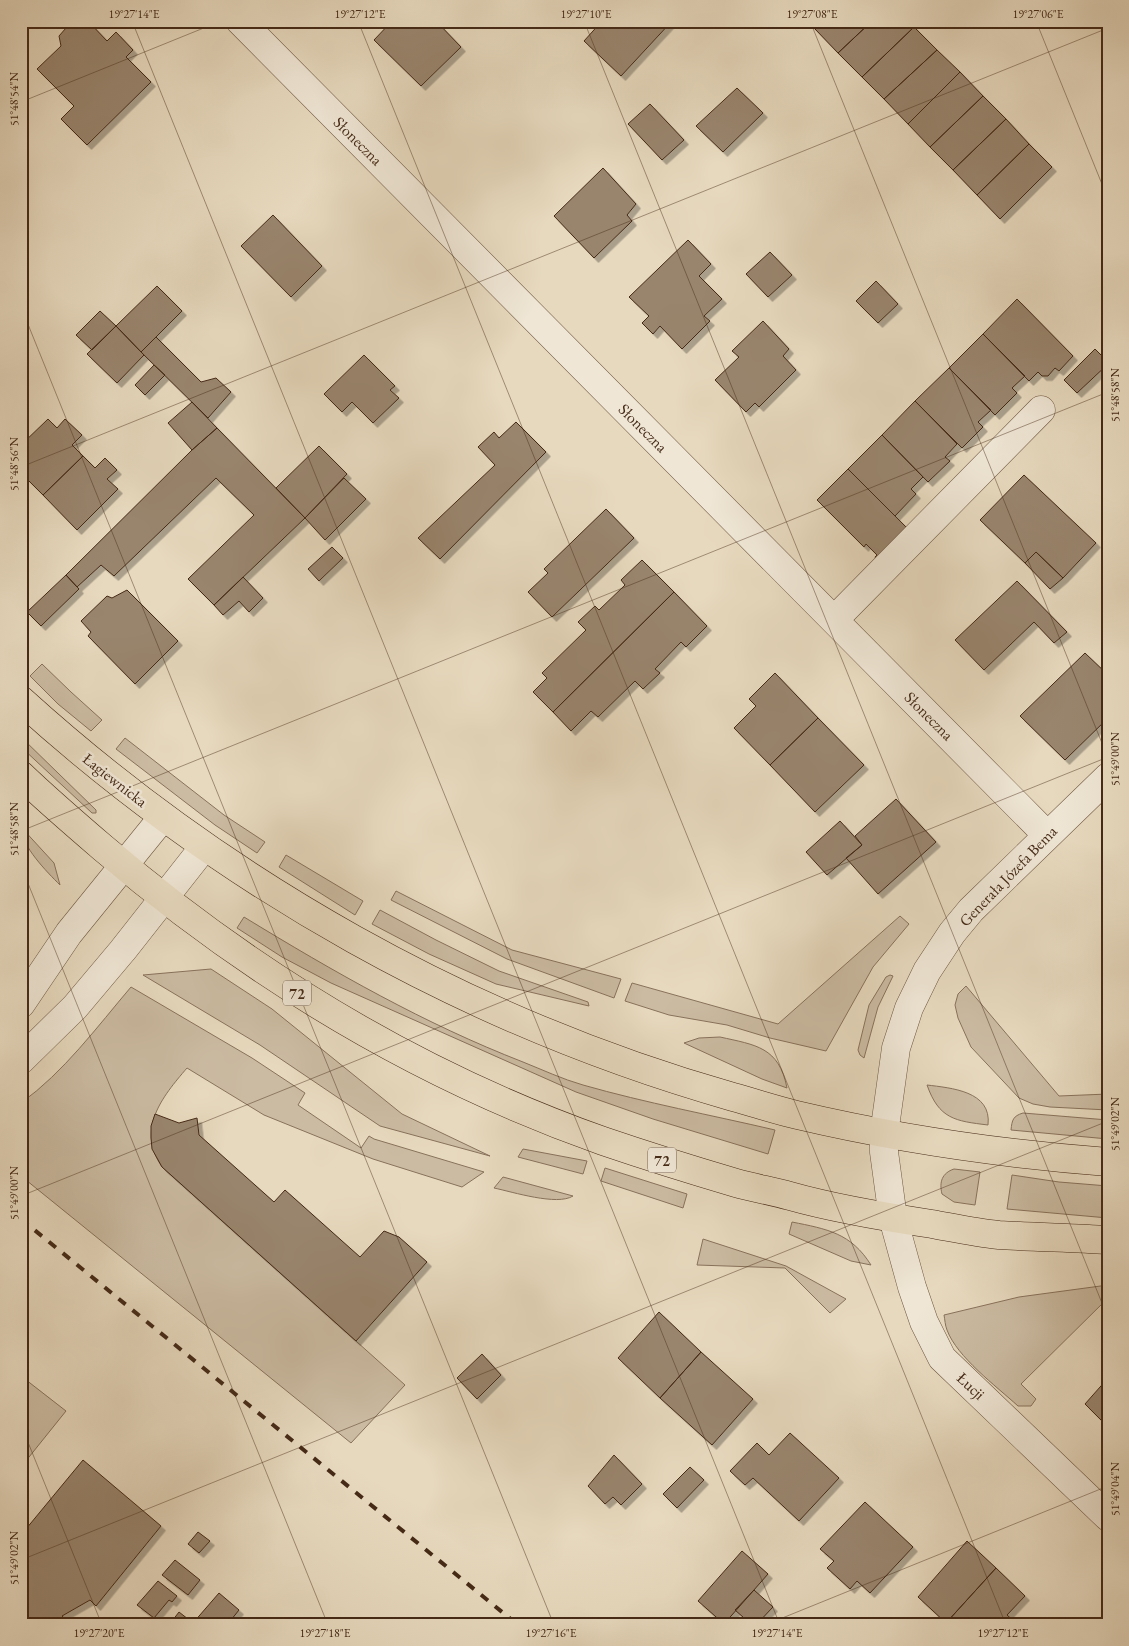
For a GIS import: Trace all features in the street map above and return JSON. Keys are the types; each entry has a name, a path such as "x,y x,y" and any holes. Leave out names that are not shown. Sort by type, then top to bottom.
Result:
{"main road":[{"name":"Łagiewnicka","path":"21,700 77,750 163,817"},
{"name":"72","path":"21,775 44,797 164,898 215,937 299,994 405,1054 502,1100 601,1140 703,1173 798,1199 893,1218 999,1235 1108,1240"},
{"path":"163,817 204,847 277,894 364,945 437,983 540,1030 620,1061 698,1087 796,1115 884,1134 1022,1155 1108,1162"}],"street":[{"name":"Słoneczna","path":"240,21 1047,835"},
{"path":"834,620 1041,410"},
{"name":"Generała Józefa Bema","path":"893,1218 884,1152 884,1134 896,1048 909,1008 927,971 952,933 971,910 1108,777"},
{"name":"Łagiewnicka","path":"21,1004 69,933 163,817"},
{"path":"21,1060 75,1007 204,847"},
{"name":"Łucji","path":"893,1218 912,1287 924,1322 942,1358 1108,1517"}],"shaded area":[{"path":"42,664 102,720 91,731 58,704 30,676"},
{"path":"21,737 96,810 96,813 92,813 21,747"},
{"path":"125,738 224,815 265,842 257,853 215,825 116,749"},
{"path":"21,827 54,863 60,885 30,850 25,842"},
{"path":"286,855 363,901 355,915 279,867"},
{"path":"396,891 512,950 621,979 614,998 507,959 391,900"},
{"path":"380,910 499,971 588,1002 589,1006 496,984 429,954 372,924"},
{"path":"900,916 909,924 873,967 826,1051 770,1038 727,1025 669,1015 625,1001 632,983 778,1024"},
{"path":"244,917 312,958 415,1014 487,1047 553,1074 583,1085 631,1098 775,1130 768,1154 653,1119 576,1092 331,983 282,957 237,928"},
{"path":"211,969 272,1009 402,1114 490,1156 380,1126 260,1045 143,975"},
{"path":"893,976 878,1007 864,1058 858,1050 869,1005 886,977"},
{"path":"966,986 1059,1096 1108,1094 1108,1110 1050,1107 1033,1104 1019,1098 971,1047 958,1018 955,1005 958,994"},
{"path":"131,987 252,1058 305,1093 298,1105 361,1148 369,1136 484,1172 462,1187 373,1159 264,1115 187,1068 169,1090 155,1114 151,1140 162,1167 405,1385 351,1443 21,1176 21,1103 37,1091 66,1063"},
{"path":"720,1037 755,1046 772,1056 783,1074 787,1088 762,1079 684,1043 699,1038"},
{"path":"927,1085 958,1090 977,1098 984,1105 988,1114 988,1125 957,1120 943,1112 937,1105"},
{"path":"1023,1113 1108,1120 1108,1139 1011,1130 1014,1119"},
{"path":"523,1149 587,1161 583,1174 518,1157"},
{"path":"605,1168 687,1194 683,1208 601,1181"},
{"path":"954,1169 980,1172 975,1205 954,1202 942,1194 942,1178"},
{"path":"1012,1175 1059,1182 1108,1186 1108,1218 1007,1209"},
{"path":"503,1177 573,1196 557,1200 546,1199 494,1188"},
{"path":"792,1222 837,1234 855,1246 871,1265 851,1261 789,1234"},
{"path":"703,1239 786,1266 846,1299 830,1313 785,1268 697,1265"},
{"path":"1108,1285 1108,1298 1021,1384 1036,1399 1031,1406 1018,1406 978,1371 959,1350 947,1330 944,1315 1019,1297"},
{"path":"21,1376 66,1411 21,1467"}],"building":[{"path":"84,21 88,21 107,41 116,32 133,50 126,57 151,82 87,145 61,119 74,106 37,69 61,46 59,36 66,28 77,28"},
{"path":"392,21 436,21 461,47 421,86 374,40"},
{"path":"602,21 672,21 621,76 584,41"},
{"path":"807,21 823,21 815,29"},
{"path":"823,21 872,21 838,53 815,29"},
{"path":"872,21 909,21 914,27 862,77 838,53"},
{"path":"914,27 937,50 884,99 862,77"},
{"path":"937,50 960,72 908,124 884,99"},
{"path":"960,72 983,96 930,147 908,124"},
{"path":"737,88 763,113 723,152 696,126"},
{"path":"983,96 1006,119 953,170 930,147"},
{"path":"650,104 684,140 662,160 628,124"},
{"path":"1006,119 1029,144 977,195 953,170"},
{"path":"1029,144 1052,167 1000,219 977,195"},
{"path":"603,168 636,204 627,215 632,221 594,258 554,216"},
{"path":"273,215 322,266 291,297 241,246"},
{"path":"688,240 711,264 699,276 722,299 704,316 710,321 682,349 660,326 653,334 642,323 649,316 629,297"},
{"path":"770,252 792,275 768,297 746,274"},
{"path":"876,281 898,304 878,323 856,301"},
{"path":"157,286 182,311 141,352 116,326"},
{"path":"1017,299 1073,356 1059,371 1055,368 1048,376 1042,376 1038,372 1029,381 983,334"},
{"path":"100,311 116,326 92,350 76,335"},
{"path":"763,321 789,349 783,356 796,370 759,407 755,403 746,412 715,380 739,357 732,351"},
{"path":"116,326 144,355 117,383 87,354"},
{"path":"983,334 1025,376 1012,388 1017,393 995,415 949,368"},
{"path":"156,337 201,382 216,378 231,392 208,418 141,352"},
{"path":"1095,349 1108,364 1077,393 1064,380"},
{"path":"364,355 395,386 390,390 399,398 373,423 352,402 342,412 324,394"},
{"path":"154,365 165,375 145,395 135,385"},
{"path":"949,368 991,410 978,422 983,427 962,448 915,401"},
{"path":"915,401 957,444 945,457 950,461 928,482 882,435"},
{"path":"192,402 217,428 192,450 168,423"},
{"path":"48,419 57,428 65,419 82,435 72,445 83,456 43,495 21,473 21,445"},
{"path":"516,422 546,452 440,559 418,538 495,465 478,447 494,432 499,438"},
{"path":"217,428 305,518 214,605 188,579 254,515 216,478 114,576 101,565 77,587 66,575 192,450"},
{"path":"882,435 923,477 911,489 916,494 895,516 848,469"},
{"path":"319,446 347,474 305,518 276,488"},
{"path":"83,456 95,468 105,458 117,470 107,479 118,489 77,530 43,495"},
{"path":"848,469 907,528 876,559 877,555 866,544 864,547 817,500"},
{"path":"1024,475 1096,543 1063,578 1036,552 1025,563 980,520"},
{"path":"344,478 366,499 325,540 305,518"},
{"path":"606,509 634,538 552,617 528,592 548,573 544,569"},
{"path":"332,547 343,558 319,581 308,569"},
{"path":"1036,552 1063,578 1050,589 1025,563"},
{"path":"642,560 674,592 553,712 533,692 547,678 542,673 586,630 578,622 595,606 599,610 625,585 621,580"},
{"path":"1108,560 1108,572 1102,566"},
{"path":"66,575 79,589 41,626 27,612"},
{"path":"243,577 263,598 249,612 239,601 223,615 214,605"},
{"path":"1017,581 1067,632 1054,643 1034,622 984,670 955,640"},
{"path":"127,590 178,641 135,684 88,636 91,632 81,621 107,596 112,598"},
{"path":"674,592 707,626 686,647 681,642 655,669 660,673 643,689 635,681 598,717 591,711 571,731 553,712"},
{"path":"1085,653 1108,675 1108,718 1065,760 1020,716"},
{"path":"775,673 818,718 770,765 734,728 756,706 749,699"},
{"path":"818,718 864,765 815,812 770,765"},
{"path":"896,799 936,842 878,894 846,858 862,845 855,836"},
{"path":"840,821 862,845 827,875 806,852"},
{"path":"155,1114 179,1123 197,1118 199,1135 274,1202 285,1190 360,1257 384,1231 399,1237 427,1262 356,1341 162,1167 152,1149 151,1126"},
{"path":"659,1312 701,1352 660,1398 618,1358"},
{"path":"701,1352 753,1399 712,1445 660,1398"},
{"path":"482,1354 501,1375 477,1399 457,1378"},
{"path":"1108,1378 1108,1427 1085,1404"},
{"path":"790,1433 839,1478 799,1521 753,1478 745,1485 730,1471 757,1443 769,1455"},
{"path":"614,1455 642,1484 621,1505 613,1497 605,1504 588,1486"},
{"path":"83,1460 161,1526 96,1606 90,1600 62,1616 72,1625 21,1625 21,1549 24,1547 21,1544 21,1535"},
{"path":"690,1467 704,1480 677,1508 663,1494"},
{"path":"865,1502 913,1547 870,1593 857,1581 850,1589 827,1568 834,1561 820,1549"},
{"path":"198,1532 210,1541 199,1553 188,1544"},
{"path":"967,1541 996,1568 946,1623 918,1597"},
{"path":"742,1551 768,1574 724,1624 698,1601"},
{"path":"175,1560 200,1580 188,1595 162,1575"},
{"path":"996,1568 1025,1596 1007,1615 1015,1622 1013,1625 947,1625 946,1623"},
{"path":"158,1581 177,1596 172,1602 169,1600 154,1618 137,1605"},
{"path":"754,1590 773,1607 756,1625 752,1625 735,1610"},
{"path":"219,1593 239,1610 227,1625 169,1625 179,1612 193,1623"}],"railway":[{"path":"21,1219 518,1625"}]}
